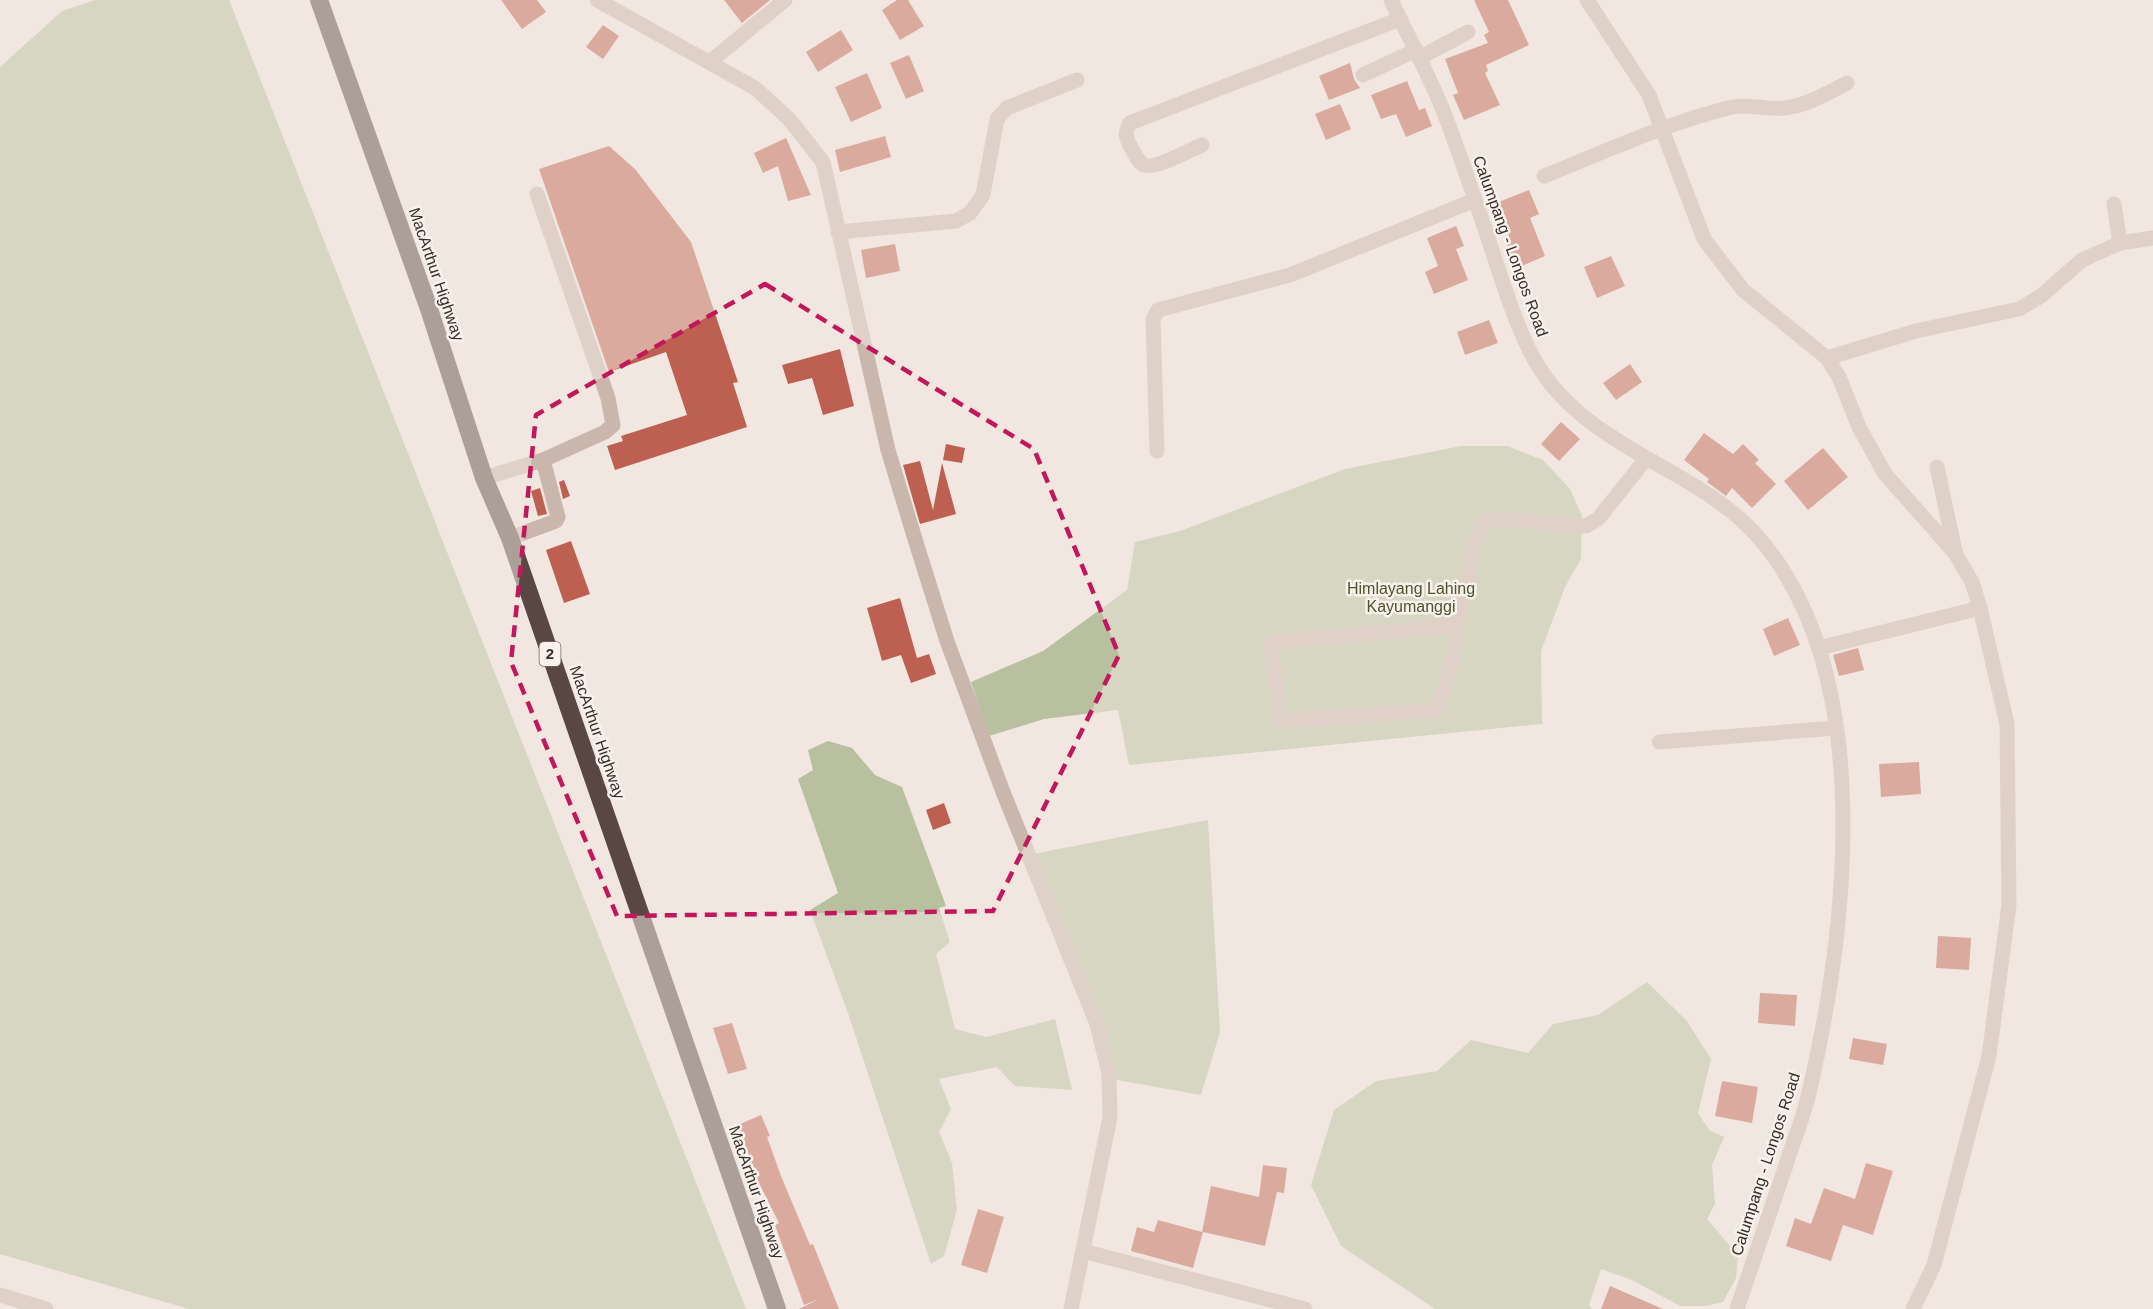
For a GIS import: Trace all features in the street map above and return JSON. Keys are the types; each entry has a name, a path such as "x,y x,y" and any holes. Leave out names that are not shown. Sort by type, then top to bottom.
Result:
{"highway":[{"name":"MacArthur Highway","path":"319,0 429,309 484,478 510,538 777,1309"}],"street":[{"path":"597,0 711,61 755,88 772,102 823,162 888,450 944,631 1003,792 1097,1024 1109,1074 1110,1117 1071,1309"},
{"path":"711,61 785,0"},
{"name":"Calumpang - Longos Road","path":"1391,0 1442,109 1523,335 1542,373 1580,413 1645,460 1729,508 1760,538 1799,596 1819,648 1841,753 1841,890 1826,1011 1807,1101 1737,1309"},
{"path":"1587,0 1649,95 1660,130 1704,239 1743,290 1827,358 1839,377 1859,427 1886,474 1955,554 1972,582 1980,608 2007,724 2009,905 1989,1056 1934,1265 1913,1309"},
{"path":"1202,145 1154,166 1146,166 1138,161 1126,139 1126,130 1130,123 1400,18"},
{"path":"1363,75 1468,32"},
{"path":"838,232 956,221 970,213 983,195 997,119 1007,108 1077,80"},
{"path":"1544,176 1660,130 1730,107 1746,105 1782,108 1806,104 1847,83"},
{"path":"484,478 543,460 605,432 613,425 608,398 537,194"},
{"path":"1157,451 1153,319 1158,310 1290,275 1475,200"},
{"path":"2114,204 2120,243"},
{"path":"1827,358 1916,331 2019,309 2041,296 2082,260 2120,243 2153,238"},
{"path":"510,538 556,521 558,518 543,460"},
{"path":"1458,626 1271,642 1280,721 1437,710 1447,686 1474,545 1484,521 1502,519 1586,526 1598,519 1645,460"},
{"path":"1937,466 1955,554"},
{"path":"1819,648 1980,608"},
{"path":"1659,742 1836,728"},
{"path":"1083,1251 1305,1309"},
{"path":"0,1295 46,1309"}],"highlighted area":[{"path":"765,284 1034,449 1119,655 993,911 617,916 511,662 536,415"}],"green space":[{"path":"95,0 229,0 746,1309 189,1309 0,1254 0,67 62,11"},
{"name":"Himlayang Lahing Kayumanggi","path":"1461,446 1507,446 1543,460 1570,489 1582,516 1581,559 1565,587 1541,651 1542,724 1129,765 1118,710 1044,719 989,736 971,682 1043,651 1127,590 1135,542 1180,531 1345,469"},
{"path":"828,741 852,748 875,775 902,787 946,906 939,908 950,942 936,954 955,1029 986,1037 1055,1019 1072,1090 1015,1086 997,1067 939,1079 951,1109 939,1132 952,1163 957,1210 944,1256 931,1264 848,1013 810,910 838,893 798,779 813,770 808,750"},
{"path":"1208,820 1220,1032 1201,1095 1117,1080 1033,854"},
{"path":"1647,982 1687,1021 1711,1059 1698,1113 1709,1130 1724,1137 1712,1165 1715,1204 1707,1219 1738,1255 1736,1278 1723,1302 1705,1306 1680,1306 1632,1280 1601,1269 1589,1305 1592,1309 1435,1309 1341,1246 1311,1185 1334,1110 1376,1081 1437,1071 1471,1040 1528,1053 1553,1024 1598,1015"}],"building":[{"path":"501,0 537,0 546,12 522,29"},
{"path":"724,0 770,0 742,23"},
{"path":"897,0 908,0 924,26 900,40 882,10"},
{"path":"1474,0 1508,0 1529,45 1486,65 1488,71 1485,73 1500,105 1464,120 1453,95 1458,93 1445,59 1488,43 1484,35 1489,32"},
{"path":"603,25 619,36 603,59 586,47"},
{"path":"841,30 853,50 818,72 806,52"},
{"path":"909,55 924,91 906,99 890,63"},
{"path":"1350,63 1354,79 1360,88 1329,100 1319,76"},
{"path":"867,73 882,108 851,122 835,87"},
{"path":"1407,81 1419,110 1425,108 1432,126 1406,137 1396,114 1381,119 1371,95"},
{"path":"1340,104 1351,129 1326,140 1315,114"},
{"path":"885,136 891,157 840,172 835,150"},
{"path":"786,138 811,195 788,201 778,166 763,173 754,153"},
{"path":"609,146 635,169 691,242 738,382 733,383 747,427 615,470 607,446 623,441 621,436 687,415 666,352 609,372 539,169"},
{"path":"1529,190 1539,214 1530,218 1545,256 1517,268 1506,242 1511,241 1496,203"},
{"path":"1456,226 1464,246 1456,249 1468,280 1434,294 1425,272 1438,266 1427,238"},
{"path":"895,244 900,271 866,278 861,250"},
{"path":"1611,256 1625,286 1597,298 1584,267"},
{"path":"1489,320 1498,343 1465,355 1457,332"},
{"path":"840,349 854,406 823,415 812,378 788,384 782,365"},
{"path":"1630,364 1642,382 1616,400 1603,383"},
{"path":"1561,422 1580,439 1559,461 1541,444"},
{"path":"1704,433 1733,454 1743,444 1759,460 1755,463 1776,484 1752,508 1732,488 1726,496 1707,482 1709,479 1684,460"},
{"path":"946,444 965,448 962,463 943,460"},
{"path":"1823,448 1848,477 1808,510 1784,481"},
{"path":"920,461 933,510 942,463 956,514 920,524 903,465"},
{"path":"564,480 570,496 563,499 559,482"},
{"path":"540,488 547,514 538,516 531,491"},
{"path":"571,541 590,594 564,603 546,550"},
{"path":"900,598 917,658 929,654 936,674 911,683 901,655 882,661 867,608"},
{"path":"1788,618 1800,645 1774,656 1763,629"},
{"path":"1858,648 1864,670 1839,676 1833,655"},
{"path":"1919,762 1921,794 1881,797 1879,764"},
{"path":"944,803 951,823 933,830 926,810"},
{"path":"1938,936 1971,938 1969,970 1936,968"},
{"path":"1760,993 1797,995 1795,1026 1758,1023"},
{"path":"732,1023 747,1069 728,1074 713,1028"},
{"path":"1853,1038 1887,1044 1883,1065 1849,1059"},
{"path":"1722,1081 1758,1087 1752,1123 1715,1116"},
{"path":"761,1115 770,1136 767,1137 781,1176 810,1245 813,1244 839,1309 799,1309 819,1299 804,1305 775,1225 779,1223 759,1183 738,1125"},
{"path":"1866,1163 1893,1171 1873,1235 1843,1225 1831,1261 1786,1246 1795,1218 1811,1224 1824,1188 1855,1199"},
{"path":"1263,1165 1287,1168 1284,1193 1277,1192 1265,1246 1203,1232 1193,1268 1131,1251 1137,1227 1154,1232 1158,1220 1202,1232 1211,1186 1259,1197"},
{"path":"978,1209 1004,1217 987,1273 961,1265"},
{"path":"1610,1286 1663,1309 1601,1309"}]}
